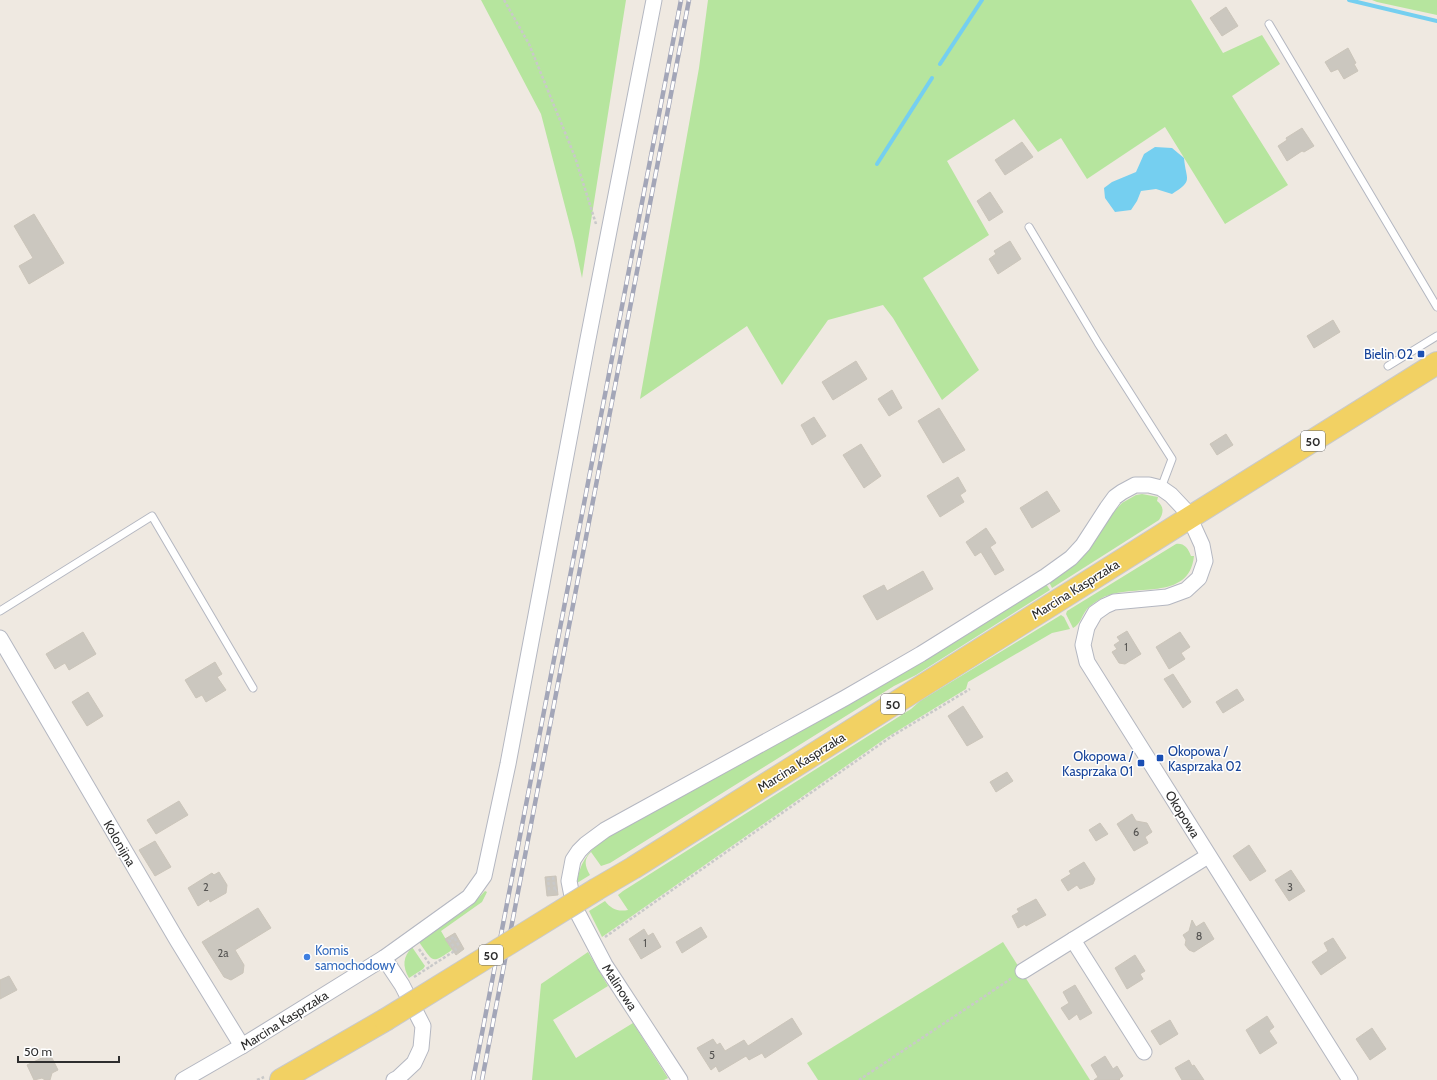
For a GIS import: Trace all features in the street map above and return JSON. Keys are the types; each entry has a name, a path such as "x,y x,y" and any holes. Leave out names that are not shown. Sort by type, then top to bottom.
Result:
{"main road":[{"name":"Marcina Kasprzaka","path":"281,1080 384,1020 633,868 1437,363"}],"street":[{"path":"605,253 654,0"},
{"name":"Marcina Kasprzaka","path":"183,1080 242,1046 384,958 469,897 484,876 508,764 605,253"},
{"name":"Marcina Kasprzaka","path":"570,889 569,881 573,860 586,844 605,830 921,654 1044,577 1071,558 1083,546 1107,508 1115,497 1122,492 1135,485 1150,485 1161,488"},
{"path":"1161,488 1171,495 1187,512 1189,518"},
{"name":"Okopowa","path":"1189,518 1202,545 1205,560 1199,578 1186,590 1167,597 1114,602 1105,606 1095,614 1087,627 1083,645 1087,662 1350,1080"},
{"name":"Kolonijna","path":"0,638 177,940 242,1046"},
{"path":"1023,971 1208,856"},
{"name":"Malinowa","path":"570,889 574,906 605,965 680,1080"},
{"path":"1073,940 1144,1052"},
{"path":"384,958 402,985 423,1026 421,1048 414,1062 397,1079"}],"lane":[{"path":"1269,24 1437,307"},
{"path":"1029,227 1098,343 1172,459 1161,488"},
{"path":"1388,366 1437,336"},
{"path":"0,611 152,516 253,688"}],"path":[{"path":"504,0 529,44 575,156 605,253"},
{"path":"601,940 864,755 970,688"},
{"path":"549,890 548,879 553,878 554,889"},
{"path":"412,978 456,950 449,940 454,937 459,946"},
{"path":"412,938 431,966"},
{"path":"859,1080 1023,971"}],"green space":[{"path":"481,0 626,0 582,278 574,241 541,114"},
{"path":"708,0 1191,0 1223,53 1262,35 1280,64 1232,96 1288,185 1225,224 1165,127 1087,179 1061,138 1038,152 1014,119 947,161 989,235 923,278 979,370 942,400 893,318 883,305 828,320 782,385 747,326 640,399 699,68"},
{"path":"1372,0 1437,0 1437,15 1377,2"},
{"path":"1142,494 1158,497 1157,501 1161,505 1162,510 1162,515 1159,520 1052,588 1049,582 1122,503 1136,495"},
{"path":"1176,544 1183,545 1187,548 1191,556 1194,556 1190,571 1182,580 1171,586 1158,589 1129,591 1102,598 1087,609 1079,622 1073,628 1066,614 1067,611"},
{"path":"1046,584 1050,590 916,675 894,686 610,863 601,866 591,852 588,854 600,842"},
{"path":"1061,615 1064,617 1070,629 1052,633 968,682 966,689 886,738 602,937 589,911 605,901 615,909 621,911 628,910 618,895 623,891 911,709 920,701"},
{"path":"588,855 586,863 590,875 577,883 580,870"},
{"path":"485,891 487,892 482,902 441,931 452,950 440,958 433,959 430,957 419,942 471,906"},
{"path":"1003,942 1090,1080 818,1080 807,1063"},
{"path":"412,947 425,966 409,978 405,970 404,962"},
{"path":"588,952 608,986 553,1020 576,1058 633,1023 668,1078 664,1080 532,1080 541,984"}],"water":[{"path":"1155,147 1172,148 1184,158 1187,176 1186,183 1172,194 1156,189 1141,191 1131,210 1115,212 1105,198 1104,188 1112,182 1136,172 1144,154"}],"building":[{"path":"1226,7 1238,26 1222,36 1210,18"},
{"path":"1348,48 1356,63 1354,64 1358,71 1344,79 1338,69 1331,72 1325,62"},
{"path":"1302,128 1314,146 1304,152 1302,151 1287,161 1278,146 1287,140 1286,138"},
{"path":"1022,142 1033,157 1005,175 995,160"},
{"path":"990,192 1003,212 989,221 977,201"},
{"path":"34,214 64,263 29,284 19,266 33,258 14,226"},
{"path":"1010,241 1021,259 998,274 989,259 996,254 994,251"},
{"path":"1333,320 1340,332 1314,348 1307,336"},
{"path":"856,361 867,379 833,400 822,382"},
{"path":"892,390 902,408 889,416 878,399"},
{"path":"939,408 965,450 943,463 918,421"},
{"path":"814,417 826,436 812,445 801,425"},
{"path":"1226,434 1233,445 1217,455 1210,444"},
{"path":"861,444 881,476 864,488 843,455"},
{"path":"958,477 966,491 960,495 964,502 940,517 927,496"},
{"path":"1047,491 1060,511 1032,528 1020,508"},
{"path":"986,528 996,543 990,547 1004,570 995,575 981,552 975,556 966,542"},
{"path":"923,571 933,589 877,620 863,596 884,585 887,591"},
{"path":"1127,631 1141,654 1125,664 1119,663 1112,652 1117,649 1114,645 1120,641 1117,637"},
{"path":"83,632 96,654 69,670 65,663 55,669 46,654"},
{"path":"1180,632 1190,647 1181,653 1185,659 1169,669 1156,647"},
{"path":"215,662 222,674 217,677 226,690 206,702 202,695 196,698 185,680"},
{"path":"1173,674 1191,702 1183,708 1164,679"},
{"path":"1237,689 1244,700 1223,713 1216,702"},
{"path":"88,692 103,716 87,726 72,702"},
{"path":"963,706 983,737 967,746 948,716"},
{"path":"1007,772 1013,781 996,792 990,782"},
{"path":"179,801 188,815 156,834 147,820"},
{"path":"1132,814 1136,821 1147,823 1152,832 1145,837 1148,843 1134,851 1117,824"},
{"path":"1100,823 1108,834 1096,841 1089,830"},
{"path":"155,841 171,867 155,876 139,850"},
{"path":"1249,845 1266,871 1250,881 1233,856"},
{"path":"1084,862 1095,879 1093,884 1080,889 1077,885 1068,891 1061,880 1071,874 1069,871"},
{"path":"1291,870 1305,891 1289,901 1275,880"},
{"path":"219,872 227,885 226,893 210,902 209,899 198,906 188,888 212,873 214,875"},
{"path":"556,876 558,895 547,896 545,877"},
{"path":"1036,899 1046,915 1026,926 1025,924 1018,928 1012,916 1019,912 1017,909"},
{"path":"258,908 271,928 235,950 244,965 243,973 231,980 224,977 202,942"},
{"path":"1192,920 1196,927 1204,922 1214,939 1194,952 1189,950 1185,945 1186,940 1183,935 1189,931"},
{"path":"701,927 707,937 682,953 676,942"},
{"path":"644,929 648,936 653,933 661,947 641,959 629,939"},
{"path":"455,933 464,949 456,955 445,939"},
{"path":"1333,938 1346,958 1321,975 1312,962 1328,951 1324,943"},
{"path":"1135,955 1145,971 1140,974 1143,979 1127,989 1115,968"},
{"path":"9,976 17,990 0,999 0,980"},
{"path":"1075,985 1092,1013 1080,1020 1077,1014 1069,1020 1061,1008 1069,1003 1063,992"},
{"path":"1267,1016 1274,1027 1269,1031 1277,1043 1260,1054 1246,1030"},
{"path":"792,1018 802,1034 765,1058 762,1053 749,1060 746,1056 719,1072 716,1066 711,1070 697,1048 713,1039 717,1045 720,1043 725,1051 744,1040 748,1046"},
{"path":"1170,1020 1178,1034 1160,1045 1151,1031"},
{"path":"1372,1028 1386,1049 1370,1060 1356,1039"},
{"path":"50,1054 58,1070 52,1073 50,1080 45,1080 42,1078 34,1080 27,1065"},
{"path":"1105,1056 1113,1069 1117,1066 1123,1076 1119,1079 1120,1080 1094,1080 1098,1077 1091,1065"},
{"path":"1189,1060 1204,1080 1182,1080 1175,1068"}],"waterway":[{"path":"940,64 982,0"},
{"path":"1349,0 1437,21"},
{"path":"877,164 932,78"}],"railway":[{"path":"473,1080 681,0"},
{"path":"482,1080 689,0"}],"place":[{"name":"Bielin 02","path":"1421,354"},
{"name":"Okopowa / Kasprzaka 02","path":"1160,758"},
{"name":"Okopowa / Kasprzaka 01","path":"1141,763"},
{"name":"Komis samochodowy","path":"307,957"}]}
